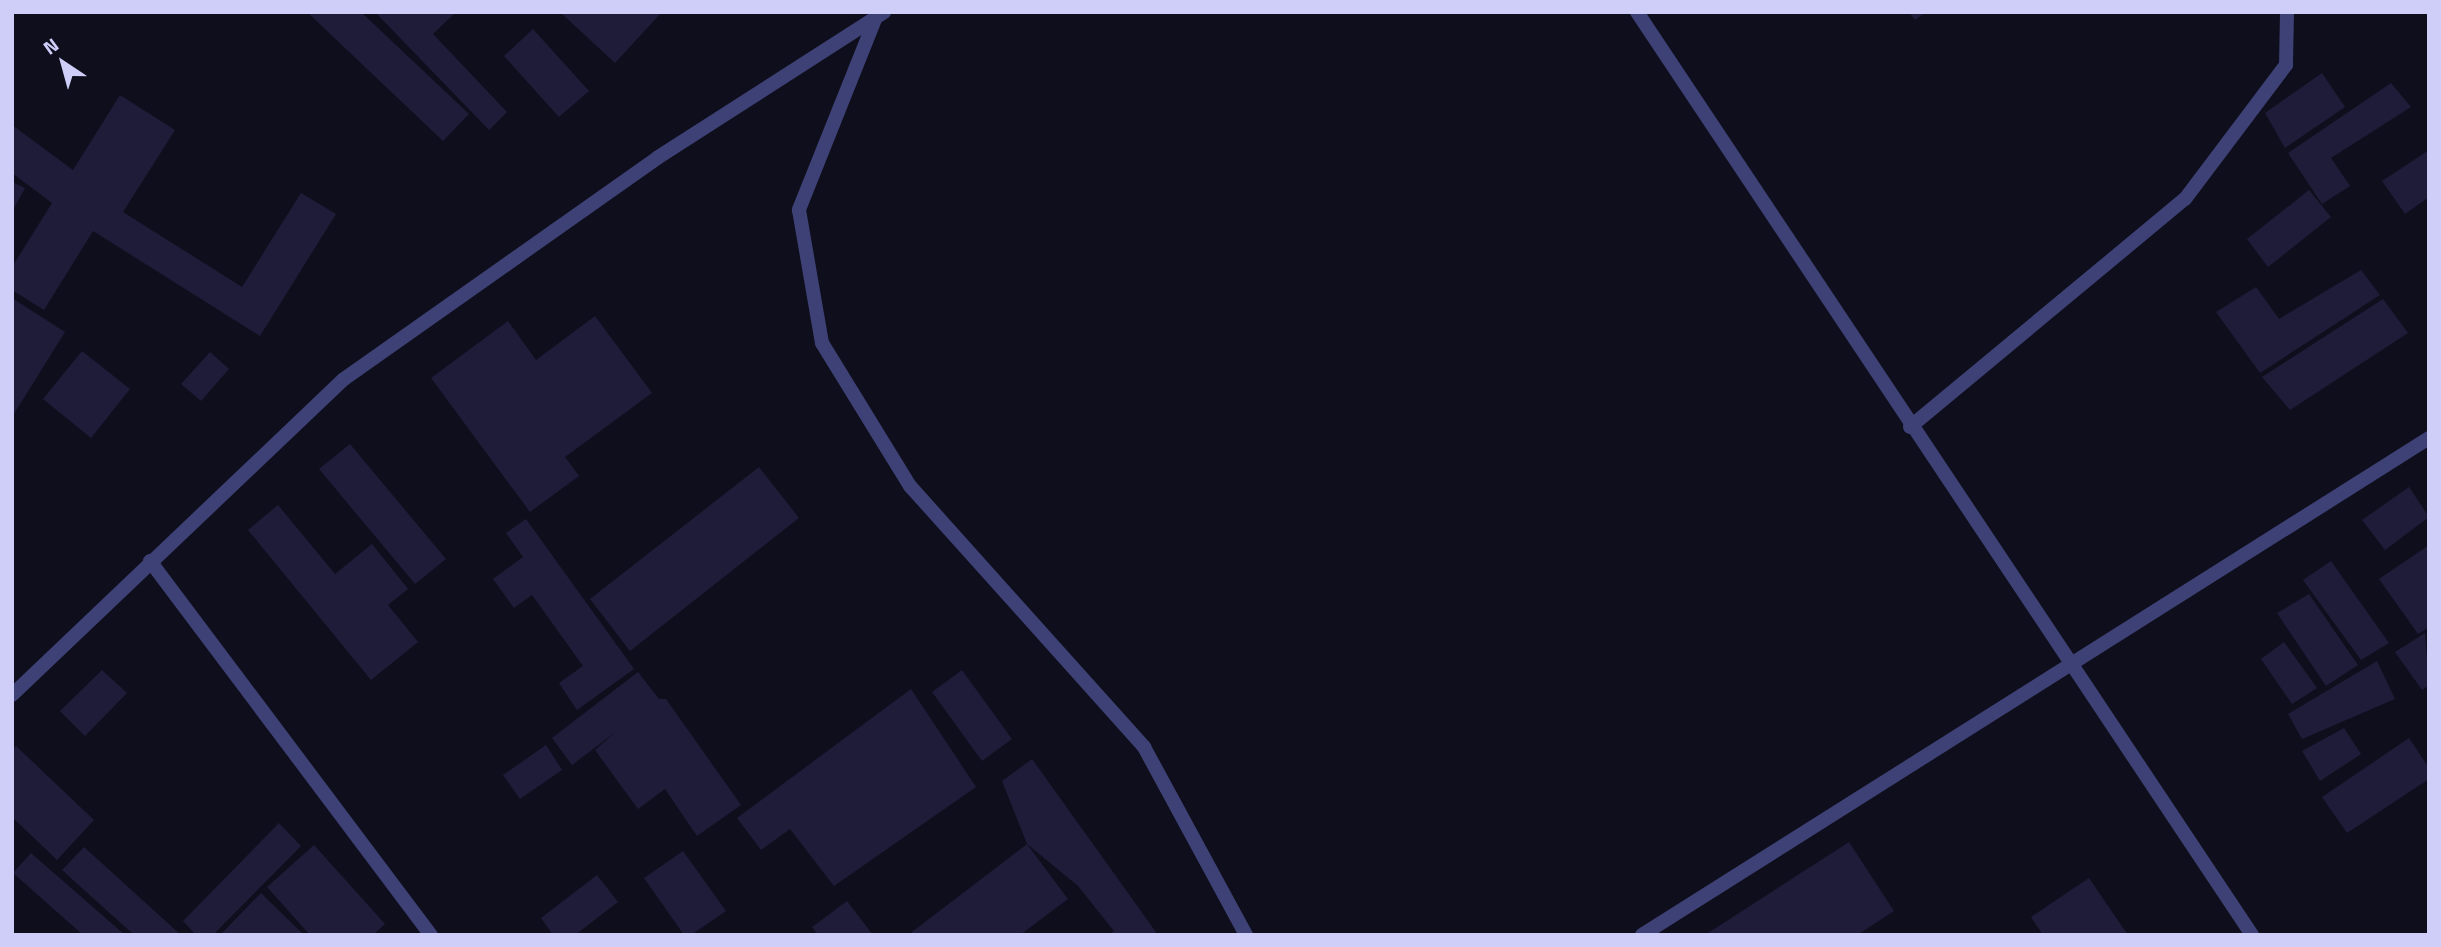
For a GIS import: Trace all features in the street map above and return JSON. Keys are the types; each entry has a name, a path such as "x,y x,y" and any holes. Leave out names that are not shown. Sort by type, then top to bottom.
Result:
{"street":[{"path":"1637,12 1910,428 2252,935"},
{"path":"1910,428 2185,199 2286,65 2287,12"},
{"path":"12,695 150,561 344,380 657,158 880,15"},
{"path":"880,15 799,210 822,343 910,486 1144,747 1246,935"},
{"path":"1642,935 2429,438"},
{"path":"150,561 431,935"}],"building":[{"path":"307,12 361,12 469,114 443,141"},
{"path":"375,12 456,12 433,34 507,112 489,130"},
{"path":"560,12 662,12 615,63"},
{"path":"1909,12 1926,12 1915,20"},
{"path":"533,29 589,91 559,117 504,56"},
{"path":"2322,73 2345,107 2285,148 2265,113"},
{"path":"2391,83 2411,107 2331,158 2350,186 2322,204 2288,153"},
{"path":"120,95 175,130 123,212 242,287 301,193 336,214 260,336 93,231 44,310 12,290 12,267 52,203 12,173 12,125 73,170"},
{"path":"2429,150 2429,197 2405,214 2382,181"},
{"path":"12,182 25,188 12,212"},
{"path":"2309,190 2331,217 2268,267 2247,239"},
{"path":"2361,270 2380,295 2260,373 2216,312 2256,287 2279,319"},
{"path":"12,298 65,332 12,417"},
{"path":"2383,299 2408,333 2290,410 2262,377"},
{"path":"595,316 652,393 565,457 579,476 530,512 431,378 508,321 536,360"},
{"path":"82,351 130,389 91,438 43,399"},
{"path":"210,352 229,369 201,401 181,384"},
{"path":"350,444 446,559 415,584 319,469"},
{"path":"759,467 799,518 630,651 590,599"},
{"path":"2409,487 2429,517 2385,550 2362,520"},
{"path":"278,505 335,574 372,544 408,589 388,605 418,642 371,680 248,530"},
{"path":"526,519 634,669 577,710 559,683 583,666 532,595 514,608 493,579 523,557 506,533"},
{"path":"2429,545 2429,627 2418,634 2379,579"},
{"path":"2331,561 2389,643 2361,660 2303,580"},
{"path":"2309,594 2358,665 2326,686 2277,613"},
{"path":"2425,633 2429,685 2422,690 2395,652"},
{"path":"2284,642 2317,688 2292,704 2261,659"},
{"path":"2377,661 2395,699 2302,739 2288,714"},
{"path":"102,670 127,693 85,736 60,711"},
{"path":"962,670 1012,739 982,761 932,692"},
{"path":"638,672 659,699 666,699 741,805 697,836 665,789 638,809 595,750 617,731 572,765 552,738"},
{"path":"911,689 976,787 834,886 790,829 761,850 737,818"},
{"path":"2344,728 2361,754 2320,781 2302,751"},
{"path":"2409,738 2429,768 2429,779 2347,833 2322,797"},
{"path":"546,745 562,770 520,799 503,775"},
{"path":"16,746 94,820 57,860 12,817 12,750"},
{"path":"1032,759 1158,935 1108,935 1114,931 1078,886 1027,844 1002,781"},
{"path":"279,823 301,846 213,935 196,935 183,921"},
{"path":"1849,842 1894,911 1857,935 1705,935"},
{"path":"1027,844 1068,899 1020,935 908,935"},
{"path":"314,845 385,924 373,935 310,935 267,887"},
{"path":"84,847 181,935 134,935 62,870"},
{"path":"683,851 726,911 691,935 684,935 644,878"},
{"path":"31,853 125,935 83,935 13,873"},
{"path":"597,875 618,902 575,935 553,935 541,918"},
{"path":"2089,878 2128,935 2043,935 2031,917"},
{"path":"261,893 304,935 220,935"},
{"path":"847,901 873,935 818,935 812,927"}]}
